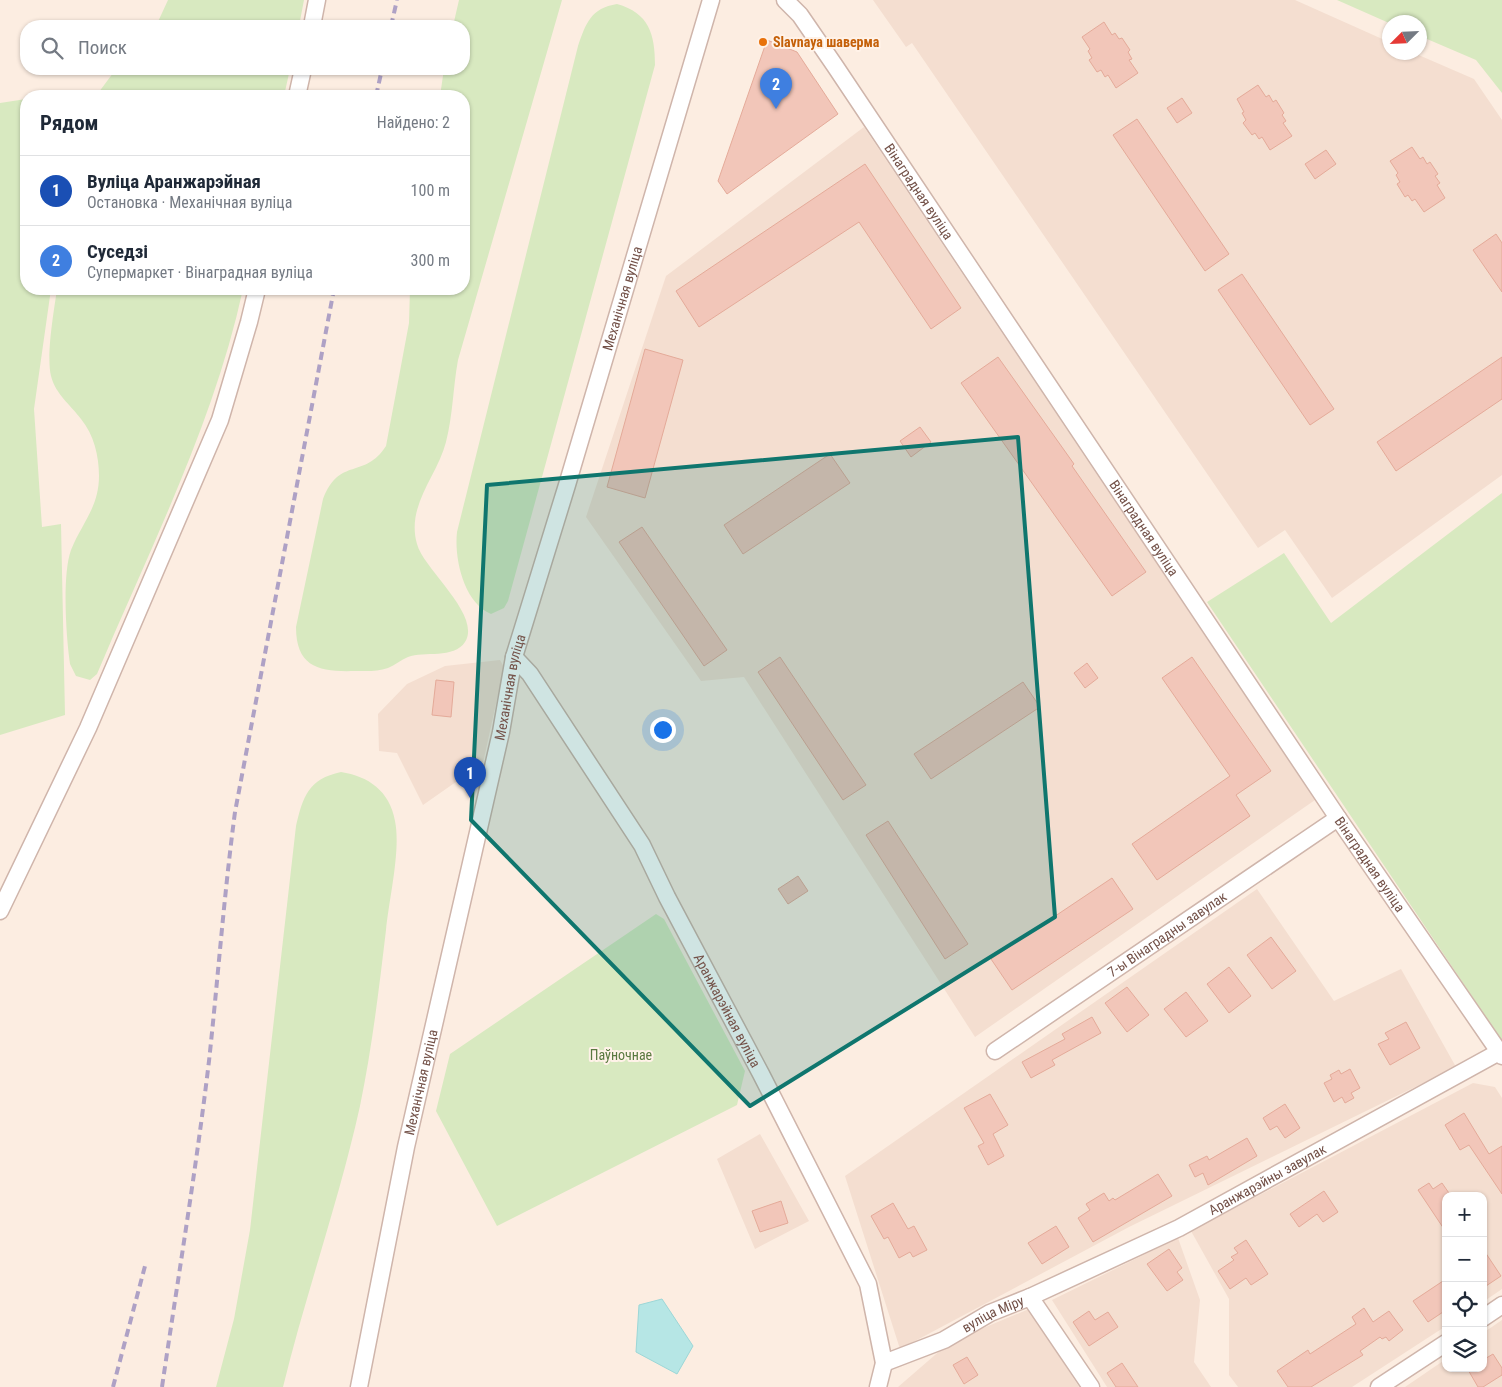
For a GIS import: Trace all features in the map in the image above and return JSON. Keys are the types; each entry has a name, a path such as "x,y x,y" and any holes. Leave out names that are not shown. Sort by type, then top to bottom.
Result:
{"street":[{"path":"313,20 317,0"},
{"name":"Механічная вуліца","path":"358,1387 406,1148 501,732 514,657 711,0"},
{"name":"Вінаградная вуліца","path":"786,0 800,14 1338,818 1501,1054"},
{"path":"298,90 302,75"},
{"path":"0,911 88,728 220,420 250,322 255,295"},
{"name":"Аранжарэйная вуліца","path":"514,657 530,674 642,844 667,897 761,1074 868,1284 884,1363 878,1387"},
{"name":"7-ы Вінаградны завулак","path":"994,1051 1338,818"},
{"name":"Аранжарэйны завулак","path":"1030,1297 1178,1228 1501,1054"},
{"name":"вуліца Міру","path":"884,1363 944,1340 990,1313 1030,1297 1090,1387"},
{"path":"1487,1315 1502,1305"},
{"path":"1379,1387 1442,1346"}],"highlighted area":[{"path":"1018,437 1055,917 750,1106 471,820 487,485"}],"shaded area":[{"path":"873,0 1295,0 1382,39 1382,60 1427,59 1474,79 1502,120 1502,475 1332,598 1285,530 1258,548 912,43 906,47"},
{"path":"864,127 1315,800 975,1037 744,677 701,681 586,517 666,276"},
{"path":"500,660 504,667 483,763 423,805 397,753 379,751 378,714 407,684 445,666"},
{"path":"1257,889 1334,1001 1401,969 1456,1067 1129,1227 900,1349 845,1176"},
{"path":"1473,1083 1495,1087 1502,1098 1502,1289 1487,1299 1487,1192 1442,1192 1442,1329 1352,1387 1238,1387 1229,1375 1229,1299 1191,1231"},
{"path":"760,1134 809,1221 755,1249 717,1159"},
{"path":"1178,1238 1200,1300 1194,1362 1211,1387 1107,1387 1052,1300"},
{"path":"1029,1309 1079,1387 898,1387 950,1342"},
{"path":"1502,1320 1502,1387 1405,1387 1442,1362 1442,1372 1487,1372 1487,1330"}],"green space":[{"path":"168,0 304,0 300,20 159,20"},
{"path":"459,0 562,0 458,360 446,442 442,455 419,504 416,517 417,544 422,555 459,606 466,619 468,631 465,642 454,651 415,655 391,667 372,671 331,670 312,665 305,659 297,641 296,627 323,499 337,477 369,463 386,446 409,323 410,295 470,295 470,90 441,90 443,75 470,75 470,20 454,20"},
{"path":"1337,0 1502,0 1502,93 1476,60 1427,39 1427,15 1382,15 1382,20"},
{"path":"617,4 636,13 648,26 654,44 655,65 508,601 504,608 491,614 474,600 463,579 457,555 457,532 578,46 587,24 595,13 608,6"},
{"path":"112,75 289,75 285,90 100,90"},
{"path":"20,100 20,295 50,295 34,409 42,527 61,524 65,715 0,735 0,103"},
{"path":"56,295 242,295 231,339 198,436 159,532 97,674 90,680 76,676 70,664 66,623 66,575 71,550 96,497 99,468 95,446 86,425 53,383 49,357"},
{"path":"1502,493 1502,1041 1207,602 1284,553 1331,623"},
{"path":"341,772 369,781 383,793 392,810 395,821 397,846 378,996 360,1106 352,1141 283,1387 216,1387 234,1319 250,1230 296,826 301,806 314,785 321,779"},
{"name":"Паўночнае","path":"656,914 664,919 745,1071 737,1105 497,1226 436,1111 450,1054"}],"water":[{"path":"662,1299 693,1346 677,1374 636,1352 639,1305"}],"building":[{"path":"1104,22 1112,35 1115,33 1119,39 1122,38 1130,50 1128,52 1132,59 1129,60 1138,73 1116,88 1108,75 1105,77 1101,70 1097,72 1089,60 1092,58 1088,51 1090,49 1082,37"},
{"path":"767,40 797,52 838,114 727,194 718,181"},
{"path":"1258,85 1266,97 1269,95 1273,102 1276,100 1284,113 1282,115 1286,121 1283,123 1292,136 1270,150 1262,137 1259,139 1255,133 1252,135 1243,123 1246,120 1242,113 1244,112 1237,99"},
{"path":"1182,98 1192,113 1177,123 1167,108"},
{"path":"1137,119 1229,254 1205,271 1113,135"},
{"path":"1412,147 1420,159 1423,157 1427,164 1430,162 1438,174 1435,176 1440,183 1437,185 1445,198 1424,212 1415,199 1412,201 1408,195 1405,197 1397,184 1400,182 1396,175 1398,173 1390,161"},
{"path":"1326,150 1336,164 1315,179 1305,164"},
{"path":"865,164 961,308 931,329 859,222 699,327 676,291"},
{"path":"1496,234 1502,243 1502,292 1473,250"},
{"path":"1242,274 1334,409 1310,425 1218,290"},
{"path":"645,349 683,360 645,498 607,487"},
{"path":"998,357 1074,464 1072,466 1146,572 1112,596 961,383"},
{"path":"1502,357 1502,399 1396,471 1377,442"},
{"path":"920,427 931,442 911,457 900,441"},
{"path":"830,454 850,483 743,554 724,525"},
{"path":"642,527 727,650 704,666 619,542"},
{"path":"780,657 866,785 843,800 758,672"},
{"path":"1192,657 1271,771 1236,795 1250,816 1157,880 1132,844 1230,776 1162,678"},
{"path":"1087,663 1098,678 1085,688 1074,673"},
{"path":"436,680 454,682 451,717 432,715"},
{"path":"1023,682 1040,707 931,779 914,754"},
{"path":"888,821 968,944 945,959 866,835"},
{"path":"798,876 808,891 788,904 778,889"},
{"path":"1112,878 1133,909 1012,990 991,959"},
{"path":"1271,937 1296,971 1272,989 1247,955"},
{"path":"1229,967 1251,996 1229,1013 1207,984"},
{"path":"1127,987 1149,1015 1127,1032 1105,1003"},
{"path":"1186,992 1208,1021 1186,1037 1164,1009"},
{"path":"1092,1017 1101,1033 1052,1060 1055,1065 1031,1078 1022,1062 1065,1039 1062,1034"},
{"path":"1406,1022 1420,1048 1390,1065 1378,1044 1389,1039 1385,1033"},
{"path":"1350,1069 1360,1088 1351,1093 1354,1098 1345,1103 1342,1097 1334,1102 1324,1083 1332,1079 1330,1075 1339,1070 1341,1074"},
{"path":"990,1094 1008,1125 993,1134 1004,1156 988,1165 978,1146 984,1143 964,1108"},
{"path":"1285,1104 1300,1128 1285,1138 1277,1126 1270,1130 1263,1118"},
{"path":"1464,1113 1489,1154 1502,1146 1502,1194 1469,1145 1460,1150 1445,1125"},
{"path":"1247,1138 1257,1156 1208,1185 1203,1173 1195,1177 1189,1165 1207,1156 1209,1160"},
{"path":"1158,1174 1172,1196 1093,1242 1078,1218 1090,1210 1086,1204 1104,1193 1109,1201 1113,1198 1115,1200"},
{"path":"1429,1183 1433,1189 1442,1183 1448,1192 1442,1192 1442,1226 1418,1190"},
{"path":"1324,1191 1338,1212 1323,1222 1317,1214 1299,1227 1290,1214"},
{"path":"781,1201 788,1223 760,1232 752,1211"},
{"path":"893,1203 908,1229 914,1226 927,1250 913,1257 910,1252 899,1258 888,1237 884,1239 871,1216"},
{"path":"1056,1226 1069,1247 1042,1264 1028,1243"},
{"path":"1246,1240 1268,1274 1251,1285 1246,1278 1230,1289 1218,1271 1234,1260 1231,1257 1238,1253 1234,1248"},
{"path":"1169,1249 1182,1268 1177,1272 1183,1280 1167,1291 1147,1264"},
{"path":"1487,1255 1501,1276 1487,1285"},
{"path":"1442,1282 1442,1313 1428,1322 1413,1301"},
{"path":"1364,1308 1373,1322 1389,1311 1403,1330 1389,1341 1386,1337 1382,1339 1380,1337 1360,1351 1363,1355 1311,1387 1288,1387 1277,1371 1308,1350 1310,1354 1356,1324 1352,1317"},
{"path":"1089,1311 1095,1320 1108,1312 1118,1327 1089,1346 1073,1322"},
{"path":"1493,1354 1502,1368 1502,1375 1483,1387 1478,1387 1469,1372 1487,1372 1487,1358"},
{"path":"967,1357 978,1375 964,1384 953,1365"},
{"path":"1122,1363 1138,1387 1116,1387 1107,1373"}],"railway":[{"path":"392,20 397,0"},
{"path":"377,90 381,75"},
{"path":"162,1387 204,1102 235,812 333,295"},
{"path":"113,1387 145,1266"}],"place":[{"name":"Slavnaya шаверма","path":"763,42"},
{"name":"Суседзі","path":"776,109"},
{"name":"Вуліца Аранжарэйная","path":"470,798"}]}
